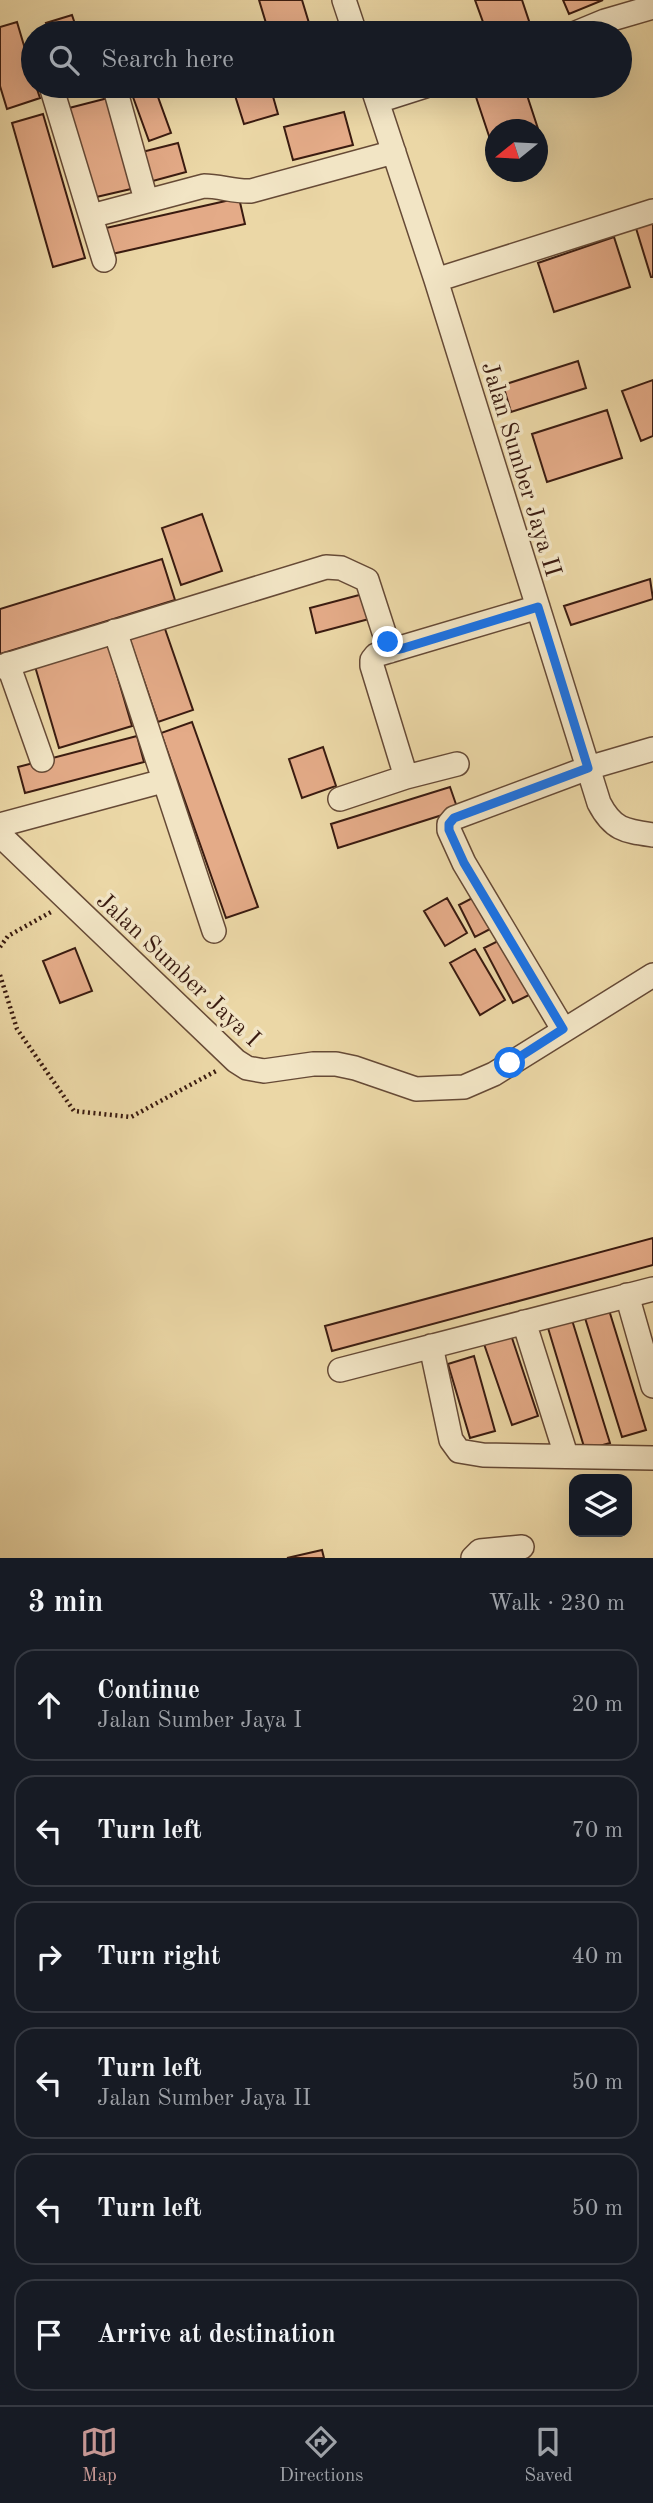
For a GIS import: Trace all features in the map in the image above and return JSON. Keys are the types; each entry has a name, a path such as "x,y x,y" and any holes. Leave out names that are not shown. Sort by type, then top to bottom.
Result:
{"street":[{"path":"344,0 351,21"},
{"path":"605,21 653,7"},
{"path":"55,98 104,260"},
{"path":"118,98 146,200"},
{"name":"Jalan Sumber Jaya II","path":"377,98 599,803 614,826 630,832 653,835"},
{"path":"91,216 204,186 219,186 237,192 251,191 394,152"},
{"path":"436,280 653,212"},
{"path":"42,760 4,665 326,567 341,568 367,580 390,651"},
{"path":"406,777 372,660 376,655 538,607"},
{"path":"115,631 214,931"},
{"path":"563,1029 464,863 449,830 449,824 454,818 588,768 653,749"},
{"path":"340,799 406,777 457,764"},
{"path":"0,825 163,781"},
{"name":"Jalan Sumber Jaya I","path":"0,835 236,1061 247,1068 264,1071 336,1064 416,1089 464,1087 494,1074 653,975"},
{"path":"340,1370 653,1289"},
{"path":"627,1295 653,1386"},
{"path":"524,1322 566,1455"},
{"path":"431,1346 452,1440 458,1451 483,1455 653,1458"},
{"path":"473,1558 480,1551 522,1547"}],"path":[{"path":"0,947 8,936 69,902"},
{"path":"0,975 17,1029 74,1111 131,1117 236,1061"}],"building":[{"path":"259,0 302,0 308,21 265,21"},
{"path":"475,0 522,0 529,21 483,21"},
{"path":"563,0 603,0 569,14"},
{"path":"72,15 74,21 52,21"},
{"path":"17,22 21,36 21,98 40,98 7,109 0,86 0,27"},
{"path":"108,98 131,189 92,198 69,108"},
{"path":"133,98 158,98 171,133 149,141"},
{"path":"236,98 273,98 278,114 244,124"},
{"path":"476,98 528,98 535,119 485,119 485,124"},
{"path":"344,112 353,145 293,160 284,127"},
{"path":"43,114 85,258 53,267 12,123"},
{"path":"178,143 186,172 149,182 142,152"},
{"path":"239,198 245,224 112,254 106,228"},
{"path":"653,220 653,277 651,277 635,225"},
{"path":"614,237 630,287 554,312 538,263"},
{"path":"578,361 586,388 511,412 503,385"},
{"path":"653,380 653,436 641,441 622,391"},
{"path":"607,410 622,458 547,482 532,434"},
{"path":"202,514 222,571 181,585 162,528"},
{"path":"162,559 175,600 0,654 0,609"},
{"path":"650,579 653,599 571,625 564,606"},
{"path":"363,594 369,619 316,633 310,608"},
{"path":"164,626 193,710 158,722 129,637"},
{"path":"107,641 132,726 59,748 34,663"},
{"path":"192,722 258,907 226,918 161,733"},
{"path":"137,736 144,762 25,793 18,767"},
{"path":"323,747 336,786 302,798 289,759"},
{"path":"450,787 458,810 338,848 331,824"},
{"path":"478,895 494,927 475,937 459,905"},
{"path":"447,898 467,933 445,946 424,911"},
{"path":"502,939 531,994 513,1003 484,948"},
{"path":"75,948 92,991 60,1003 43,961"},
{"path":"475,949 505,1000 480,1015 450,963"},
{"path":"653,1238 653,1265 332,1351 325,1326"},
{"path":"609,1310 646,1430 622,1437 585,1318"},
{"path":"572,1320 610,1443 585,1450 548,1328"},
{"path":"511,1335 538,1416 512,1425 484,1344"},
{"path":"474,1356 495,1431 470,1438 448,1364"},
{"path":"322,1550 324,1558 287,1558"}],"route":[{"path":"388,642 390,651 404,648 538,607 588,768 454,818 449,824 449,830 464,863 563,1029 510,1063"}]}
